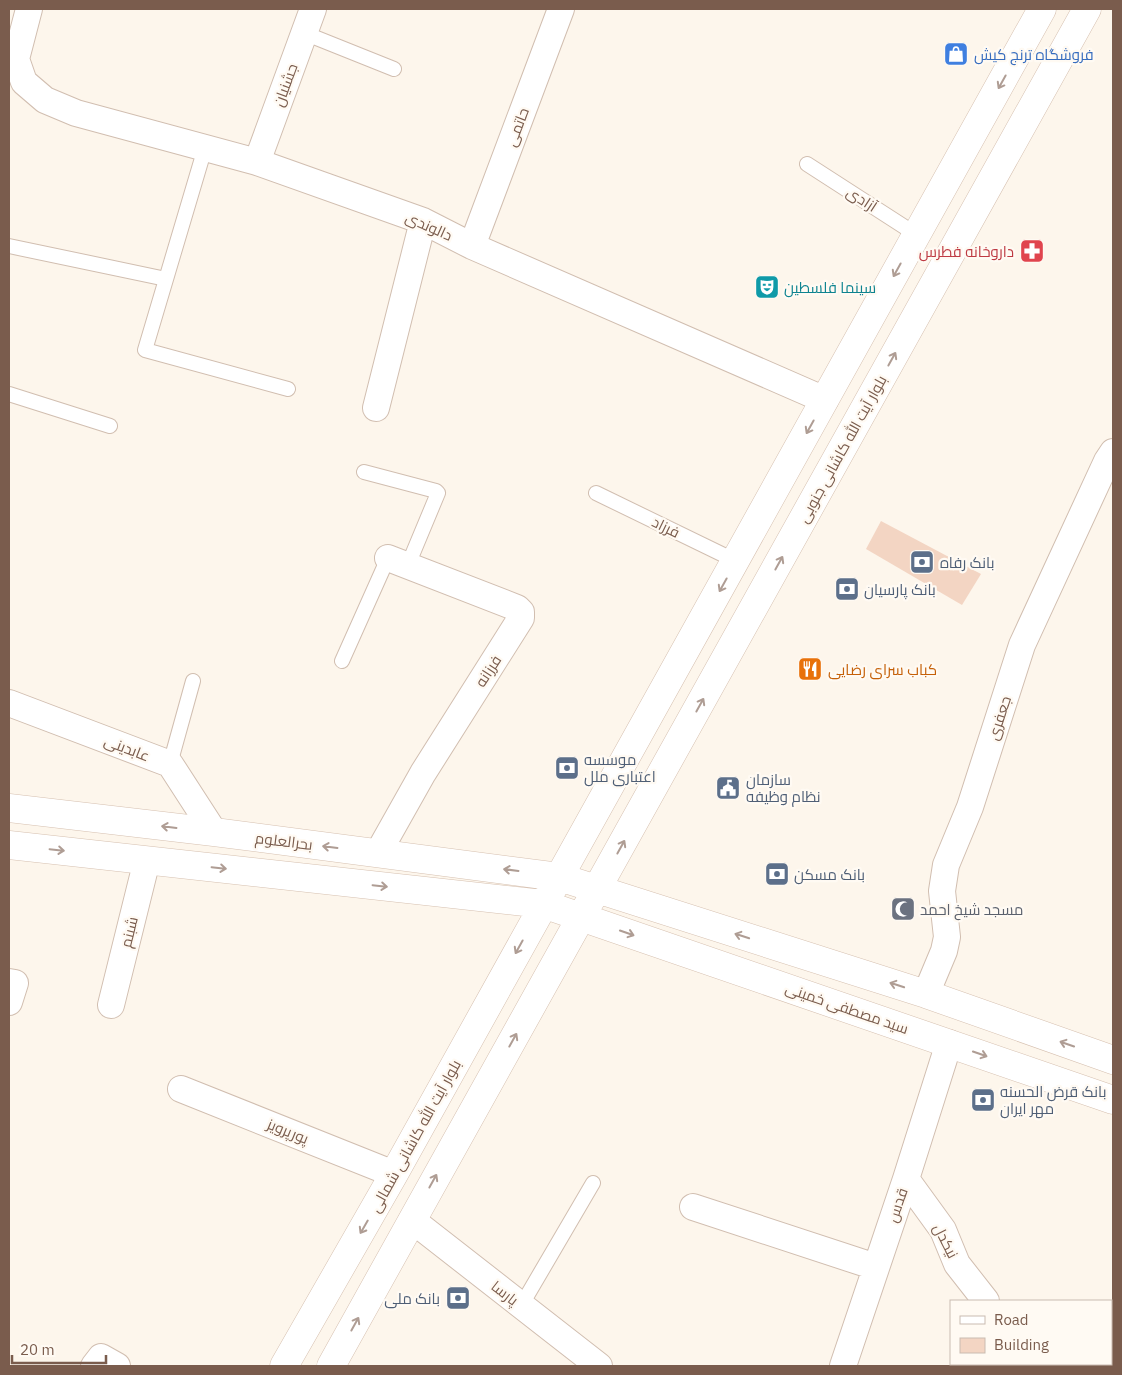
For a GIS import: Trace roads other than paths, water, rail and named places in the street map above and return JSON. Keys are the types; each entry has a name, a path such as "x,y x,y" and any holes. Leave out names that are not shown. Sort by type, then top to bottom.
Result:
{"main road":[{"path":"559,877 1042,9"},
{"name":"بلوار آیت الله کاشانی جنوبی","path":"581,917 1087,9"},
{"name":"بحرالعلوم","path":"9,808 214,832 559,877 597,889"},
{"path":"9,845 543,904"},
{"name":"بلوار آیت الله کاشانی شمالی","path":"284,1366 394,1174 559,877"},
{"path":"597,889 926,994 1113,1060"},
{"name":"سید مصطفی خمینی","path":"543,904 1113,1100"},
{"path":"331,1366 581,917"}],"street":[{"name":"دالوندی","path":"29,9 16,59 24,82 46,100 76,113 257,162 423,221 472,246 825,400"},
{"name":"جشنیان","path":"257,162 313,9"},
{"name":"حاتمی","path":"472,246 561,9"},
{"path":"376,408 423,221"},
{"name":"جعفری","path":"926,994 944,951 947,937 942,891 946,865 970,808 1022,645 1113,452"},
{"name":"فرزانه","path":"378,854 423,772 521,618 521,612 517,608 398,562"},
{"name":"عابدینی","path":"9,703 170,764"},
{"path":"170,764 214,832"},
{"name":"شبنم","path":"111,1004 146,860"},
{"path":"9,982 15,983 9,1002"},
{"name":"قدس","path":"843,1366 906,1179 949,1043"},
{"name":"پورپرویز","path":"181,1089 394,1174"},
{"name":"نیکدل","path":"906,1179 943,1230 958,1264 985,1300"},
{"path":"693,1207 876,1267"},
{"name":"پارسا","path":"412,1220 599,1366"},
{"path":"94,1366 100,1357 117,1366"}],"lane":[{"path":"304,33 394,69"},
{"path":"205,148 145,350 288,388"},
{"name":"آزادی","path":"807,164 917,235"},
{"path":"9,246 166,279"},
{"path":"9,394 110,426"},
{"path":"342,661 438,494 436,491 364,472"},
{"name":"فرزاد","path":"596,493 736,561"},
{"path":"170,764 193,681"},
{"path":"521,1306 594,1183"}],"place":[{"name":"فروشگاه ترنج کیش","path":"956,54"},
{"name":"داروخانه فطرس","path":"1032,251"},
{"name":"سینما فلسطین","path":"767,287"},
{"name":"بانک رفاه","path":"922,562"},
{"name":"بانک پارسیان","path":"847,589"},
{"name":"کباب سرای رضایی","path":"810,669"},
{"name":"موسسه اعتباری ملل","path":"567,768"},
{"name":"سازمان نظام وظیفه","path":"728,788"},
{"name":"بانک مسکن","path":"777,874"},
{"name":"مسجد شیخ احمد","path":"903,909"},
{"name":"بانک قرض الحسنه مهر ایران","path":"983,1100"},
{"name":"بانک ملی","path":"458,1298"}]}
